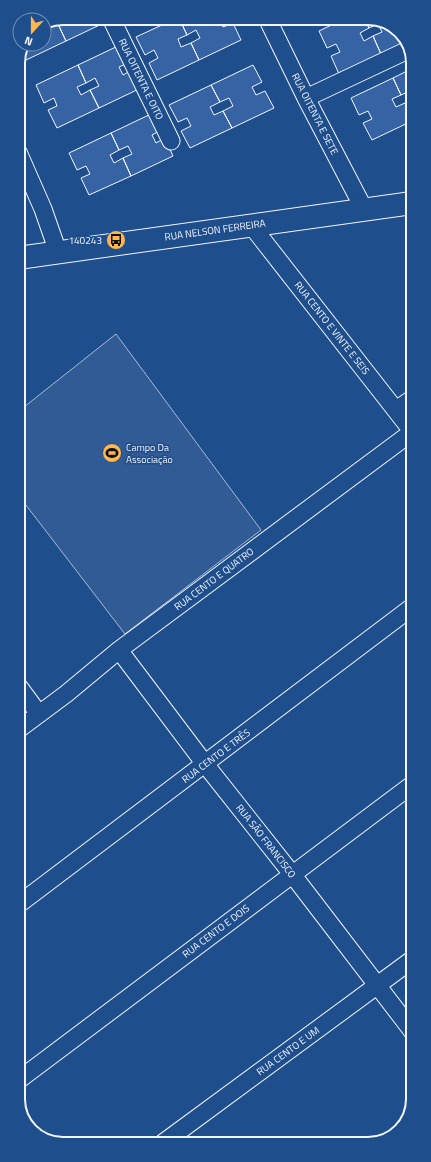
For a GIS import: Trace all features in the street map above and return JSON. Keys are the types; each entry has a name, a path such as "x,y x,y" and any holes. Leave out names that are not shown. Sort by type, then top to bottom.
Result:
{"main road":[{"name":"RUA NELSON FERREIRA","path":"25,257 406,204"}],"street":[{"name":"RUA OITENTA E OITO","path":"114,25 171,141"},
{"name":"RUA OITENTA E SETE","path":"270,25 306,98 364,209"},
{"path":"306,98 404,52"},
{"path":"25,168 43,208 58,252"},
{"name":"RUA CENTO E VINTE E SEIS","path":"251,225 406,423"},
{"path":"396,410 406,403"},
{"name":"RUA CENTO E QUATRO","path":"25,724 66,694 119,650 406,435"},
{"name":"RUA CENTO E TRÊS","path":"25,899 406,612"},
{"name":"RUA SÃO FRANCISCO","path":"119,650 205,764 292,874 406,1023"},
{"path":"25,695 39,714"},
{"name":"RUA CENTO E DOIS","path":"25,1075 406,788"},
{"name":"RUA CENTO E UM","path":"171,1137 406,964"}],"shaded area":[{"name":"Campo Da Associação","path":"116,334 261,530 125,634 25,504 25,406"}],"building":[{"path":"58,25 100,25 66,41"},
{"path":"58,25 66,41 52,48 52,27"},
{"path":"162,25 182,25 187,35 178,39 181,47 191,43 199,60 157,80 149,63 158,58 154,50 145,55 136,37"},
{"path":"182,25 222,25 223,27 234,25 241,40 199,60 191,43 200,38 196,30 187,35"},
{"path":"331,25 368,25 369,28 360,33 364,41 373,36 381,54 339,74 331,56 340,52 336,44 327,48 319,31"},
{"path":"368,25 374,26 369,28"},
{"path":"379,27 393,34 401,44 381,54 373,36 382,32"},
{"path":"120,45 128,63 119,67 123,75 132,70 141,88 99,108 90,90 99,86 95,78 86,83 78,65"},
{"path":"26,52 43,52 25,60"},
{"path":"78,65 86,83 77,87 81,95 90,90 99,108 57,128 48,110 57,106 54,98 44,103 36,85"},
{"path":"253,65 262,82 252,87 256,95 265,91 274,108 232,128 223,111 233,106 229,98 220,102 211,85"},
{"path":"406,72 406,93 401,95 393,78"},
{"path":"393,78 401,95 392,99 396,107 405,103 406,124 372,140 363,123 372,119 368,111 359,115 351,98"},
{"path":"211,85 220,102 210,107 214,115 223,111 232,128 190,148 181,131 191,126 187,118 178,122 169,105"},
{"path":"153,113 161,130 152,135 156,143 165,138 173,156 131,176 123,158 132,154 128,146 119,150 111,133"},
{"path":"111,133 119,150 110,155 114,163 123,158 131,176 89,195 81,178 90,174 86,166 77,170 69,153"}],"place":[{"name":"140243","path":"116,240"},
{"name":"Campo Da Associação","path":"112,453"}]}
